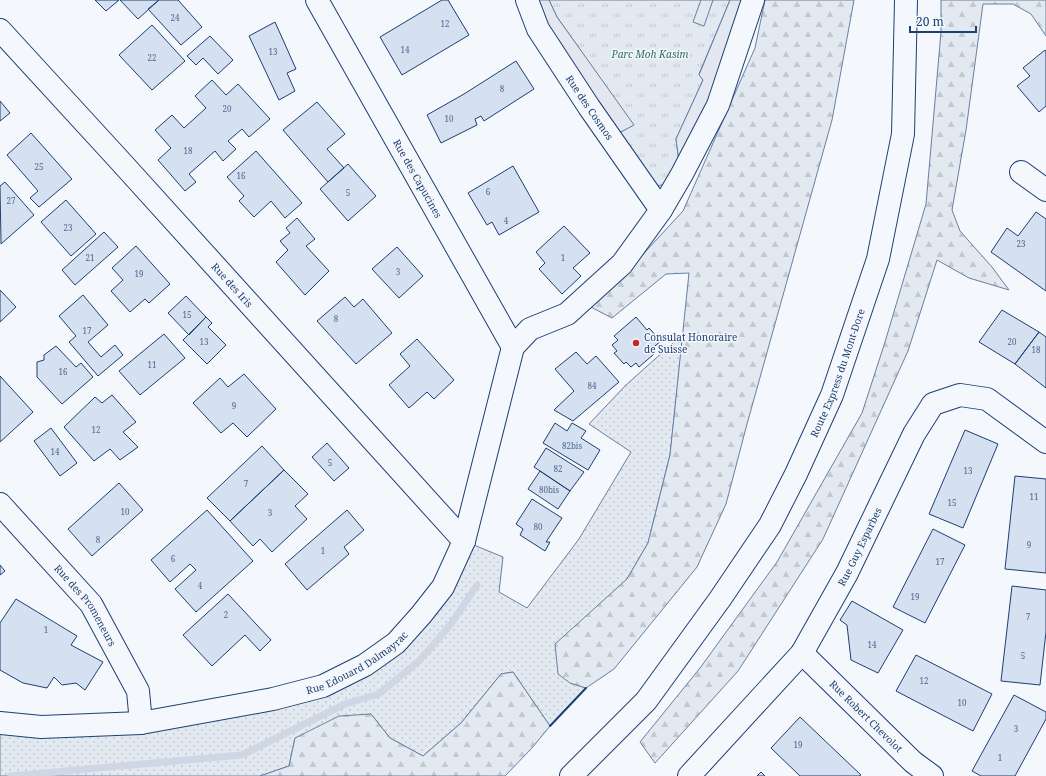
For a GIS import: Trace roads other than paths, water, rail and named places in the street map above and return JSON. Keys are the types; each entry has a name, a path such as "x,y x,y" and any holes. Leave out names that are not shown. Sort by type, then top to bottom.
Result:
{"street":[{"name":"Rue des Cosmos","path":"527,0 538,29 589,107 661,210"},
{"path":"512,347 530,329 567,314 622,264 661,210 682,174 718,105 753,0"},
{"name":"Route Express du Mont-Dore","path":"572,775 646,701 720,599 770,525 796,474 832,394 878,259 903,134 906,0"},
{"name":"Rue des Capucines","path":"323,3 512,347"},
{"name":"Rue des Iris","path":"0,30 130,171 464,541"},
{"path":"1020,172 1046,190"},
{"name":"Rue Edouard Dalmayrac","path":"0,723 41,727 141,723 273,699 323,686 365,665 396,643 443,587 464,541 512,347"},
{"name":"Rue Guy Esparbes","path":"689,776 802,654 847,573 914,434 933,404 960,395 987,399 1046,442"},
{"name":"Rue des Promeneurs","path":"0,504 91,604 138,691 141,723"},
{"name":"Rue Robert Chevolot","path":"802,654 913,762 932,776"}],"waterway":[{"path":"11,776 242,755 345,704 379,694 420,660 451,624 477,585"}],"place":[{"name":"Consulat Honoraire de Suisse","path":"636,343"}],"park label":[{"name":"Parc Moh Kasim","path":"650,54"}]}
